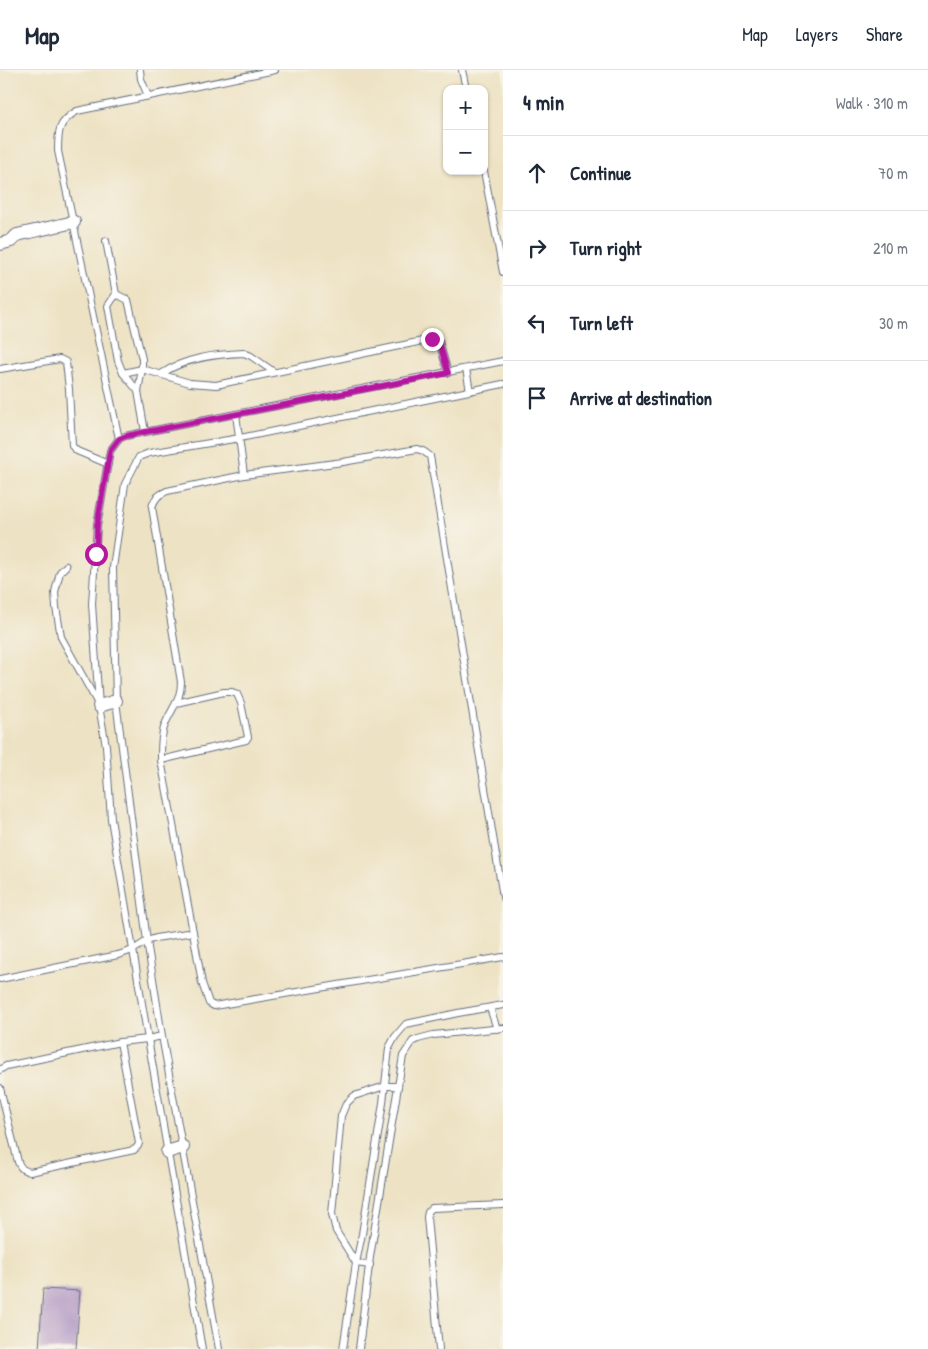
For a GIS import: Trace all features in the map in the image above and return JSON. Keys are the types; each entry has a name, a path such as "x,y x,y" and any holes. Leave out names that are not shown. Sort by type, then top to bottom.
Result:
{"street":[{"path":"0,244 11,241 17,235 74,222"},
{"path":"99,706 116,701"},
{"path":"167,1152 183,1147"}],"lane":[{"path":"140,70 141,79 148,96"},
{"path":"119,439 58,151 58,134 67,117 77,111 275,70"},
{"path":"462,70 465,85"},
{"path":"485,175 503,272"},
{"path":"106,241 116,294 108,306 118,362 123,372 138,391"},
{"path":"116,294 128,300 142,359 138,391 145,432"},
{"path":"123,372 142,369 190,383 216,385 432,339 439,341 448,373"},
{"path":"161,374 189,360 244,353 274,372"},
{"path":"0,370 60,360 66,362 72,446 77,451 108,464"},
{"path":"202,1349 167,1152 112,819 106,746 99,706 92,604 97,525 110,451 119,439 126,436 503,361"},
{"path":"466,369 470,391"},
{"path":"219,1349 162,1036 147,941 116,701 113,568 125,484 139,457 149,453 240,438 503,384"},
{"path":"236,414 244,475"},
{"path":"503,897 430,456 423,451 417,450 244,475 160,494 154,500 152,507 181,682 180,696 163,730 161,760 202,983 208,1001 212,1006 503,957"},
{"path":"66,566 60,572 55,592 61,637 99,706"},
{"path":"161,760 246,740 248,737 241,703 237,694 224,692 176,702"},
{"path":"0,979 118,956 156,938 193,932"},
{"path":"343,1349 385,1086 389,1048 394,1037 406,1024 503,1005"},
{"path":"358,1349 402,1056 413,1041 433,1035 500,1029 490,1008"},
{"path":"0,1070 6,1066 120,1042 162,1036"},
{"path":"0,1088 18,1162 20,1168 24,1170 30,1172 134,1150 138,1143 120,1042"},
{"path":"356,1263 336,1230 332,1214 341,1116 346,1104 354,1096 385,1086 398,1086"},
{"path":"439,1349 426,1217 428,1212 432,1208 503,1206"},
{"path":"356,1263 370,1265"}],"building":[{"path":"43,1289 80,1291 76,1349 39,1349"}],"route":[{"path":"96,554 97,525 110,451 119,439 145,432 448,373 439,341 432,339"}]}
